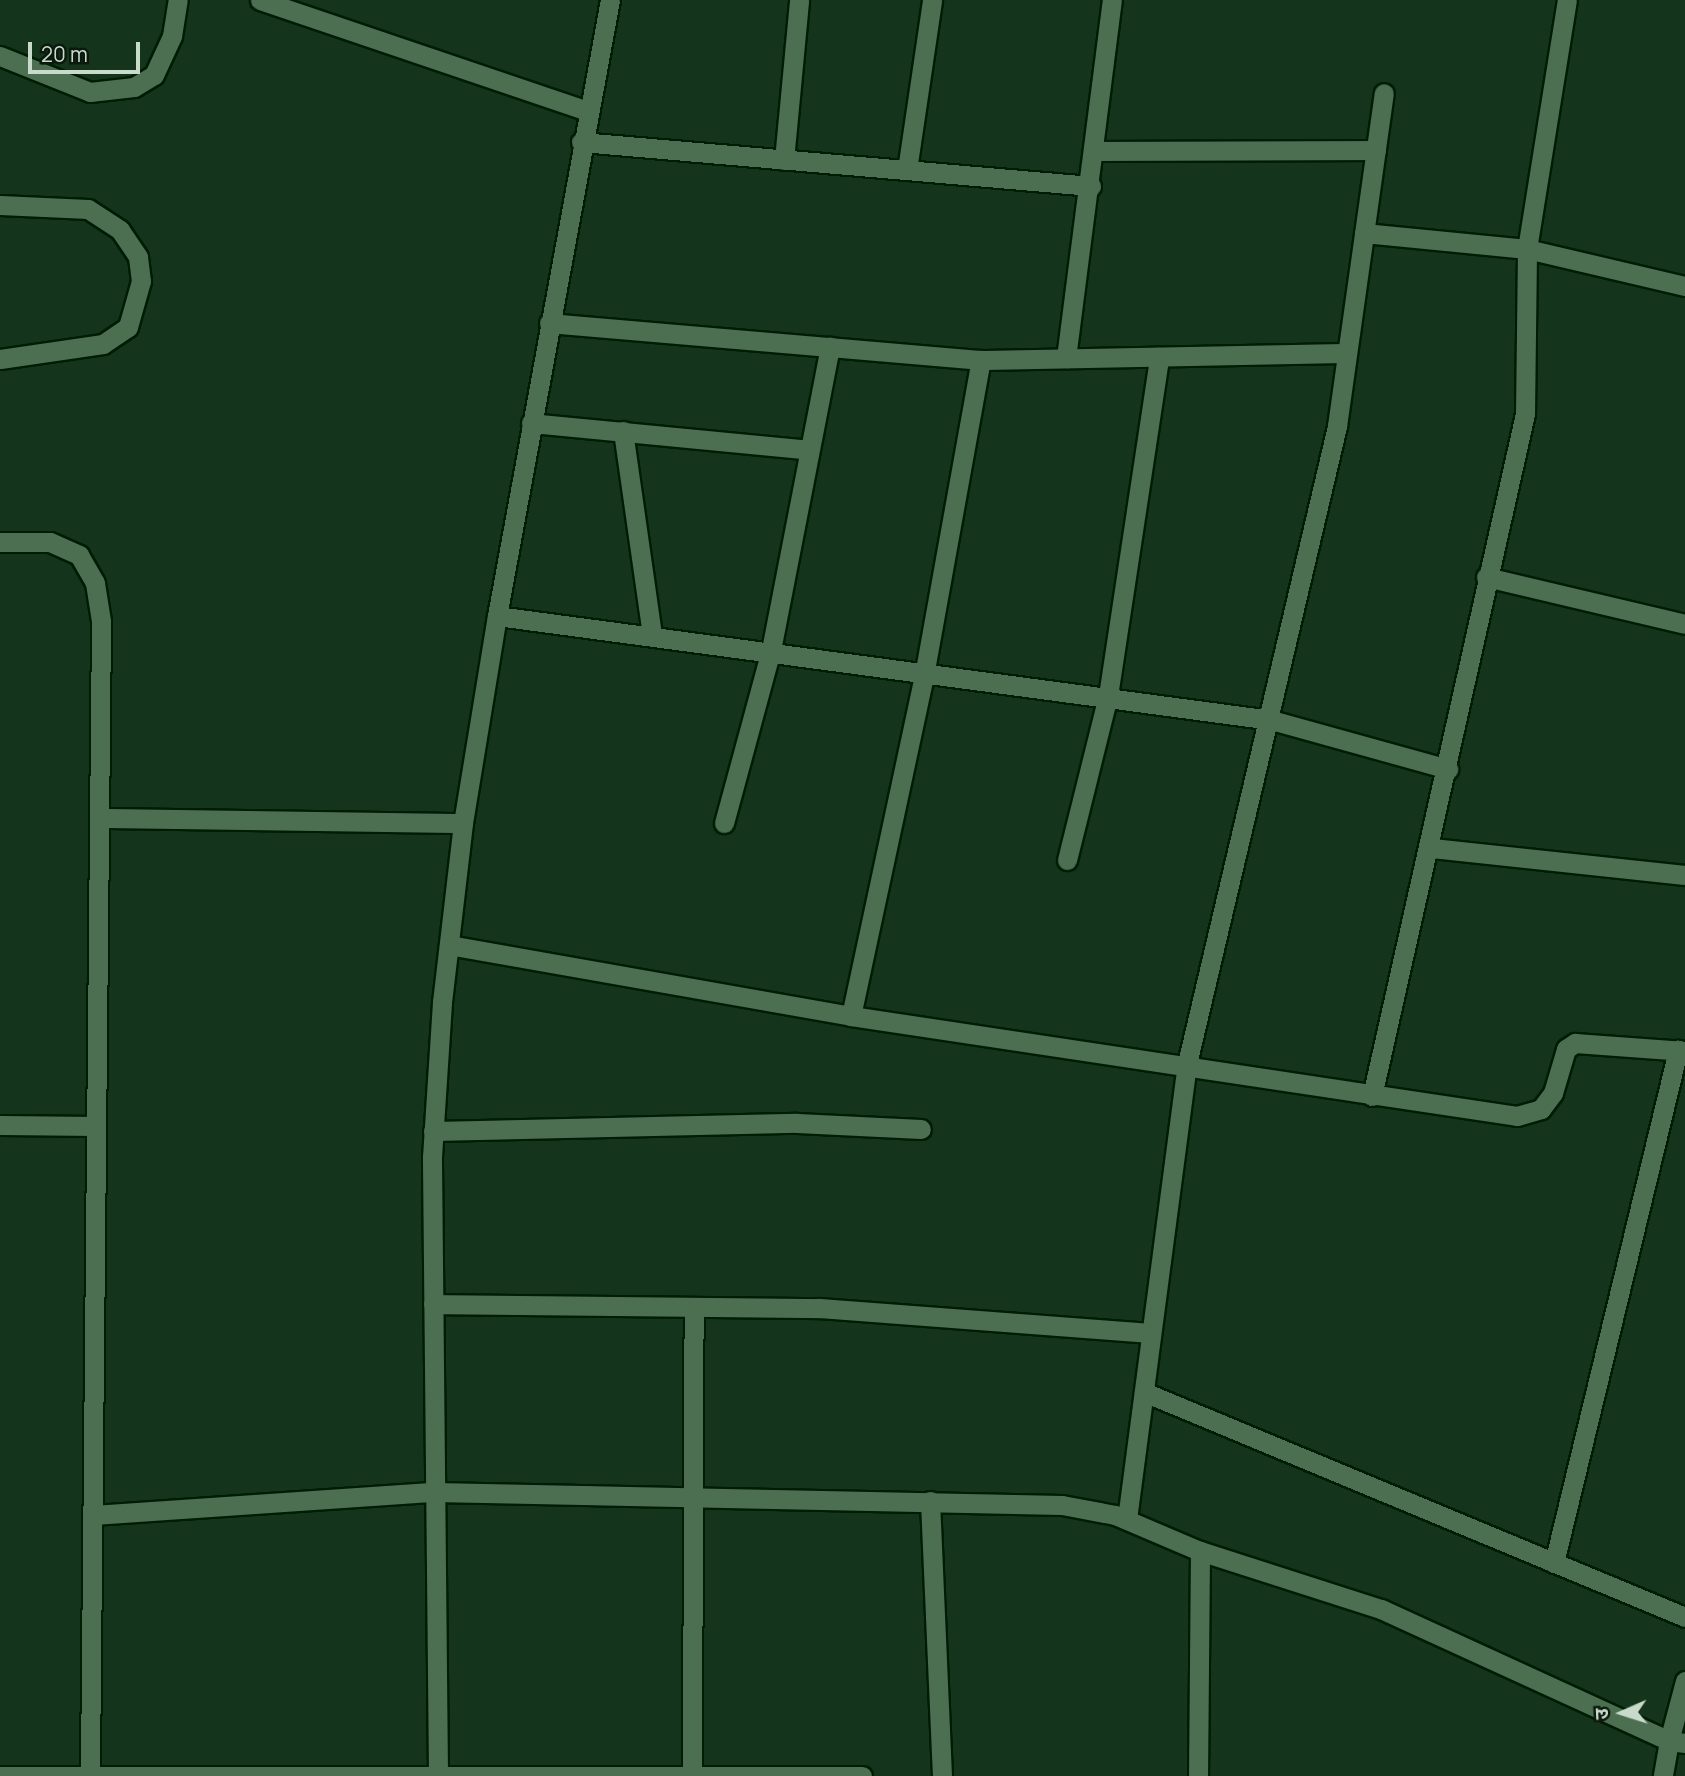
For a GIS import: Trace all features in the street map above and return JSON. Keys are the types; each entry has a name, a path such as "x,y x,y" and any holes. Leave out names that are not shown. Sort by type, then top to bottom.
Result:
{"street":[{"path":"0,56 90,92 134,87 154,75 172,36 178,0"},
{"path":"260,0 587,111"},
{"path":"438,1775 433,1131 449,945 463,822 497,616 581,142 610,0"},
{"path":"785,160 799,0"},
{"path":"907,170 932,0"},
{"path":"1066,358 1096,151 1112,0"},
{"path":"1372,1096 1432,848 1486,577 1525,414 1527,249 1567,0"},
{"path":"1127,1519 1186,1068 1271,720 1347,353 1384,93"},
{"path":"581,142 1091,186"},
{"path":"1096,151 1376,150"},
{"path":"0,205 88,209 120,230 138,257 141,281 128,327 103,344 0,359"},
{"path":"1364,233 1527,249 1685,286"},
{"path":"549,323 981,360 1347,353"},
{"path":"724,823 771,650 830,347"},
{"path":"1067,860 1108,696 1159,357"},
{"path":"851,1016 925,670 981,360"},
{"path":"531,423 809,450"},
{"path":"622,431 652,634"},
{"path":"0,542 67,546 95,583 100,622 90,1775"},
{"path":"1486,577 1685,624"},
{"path":"497,616 925,670 1271,720 1448,769"},
{"path":"99,818 463,822"},
{"path":"1432,848 1685,875"},
{"path":"449,945 851,1016 1517,1116 1541,1109 1553,1093 1566,1049 1575,1043 1682,1050 1554,1563"},
{"path":"433,1131 797,1124 921,1129"},
{"path":"0,1125 96,1126"},
{"path":"433,1304 819,1308 1151,1333"},
{"path":"692,1775 695,1307"},
{"path":"1144,1392 1685,1617"},
{"path":"93,1516 435,1492 1062,1505 1127,1519 1200,1551 1381,1609 1677,1742"},
{"path":"930,1502 942,1776"},
{"path":"1198,1776 1200,1551"},
{"path":"1663,1776 1677,1742 1685,1681"},
{"path":"0,1776 862,1776"}]}
